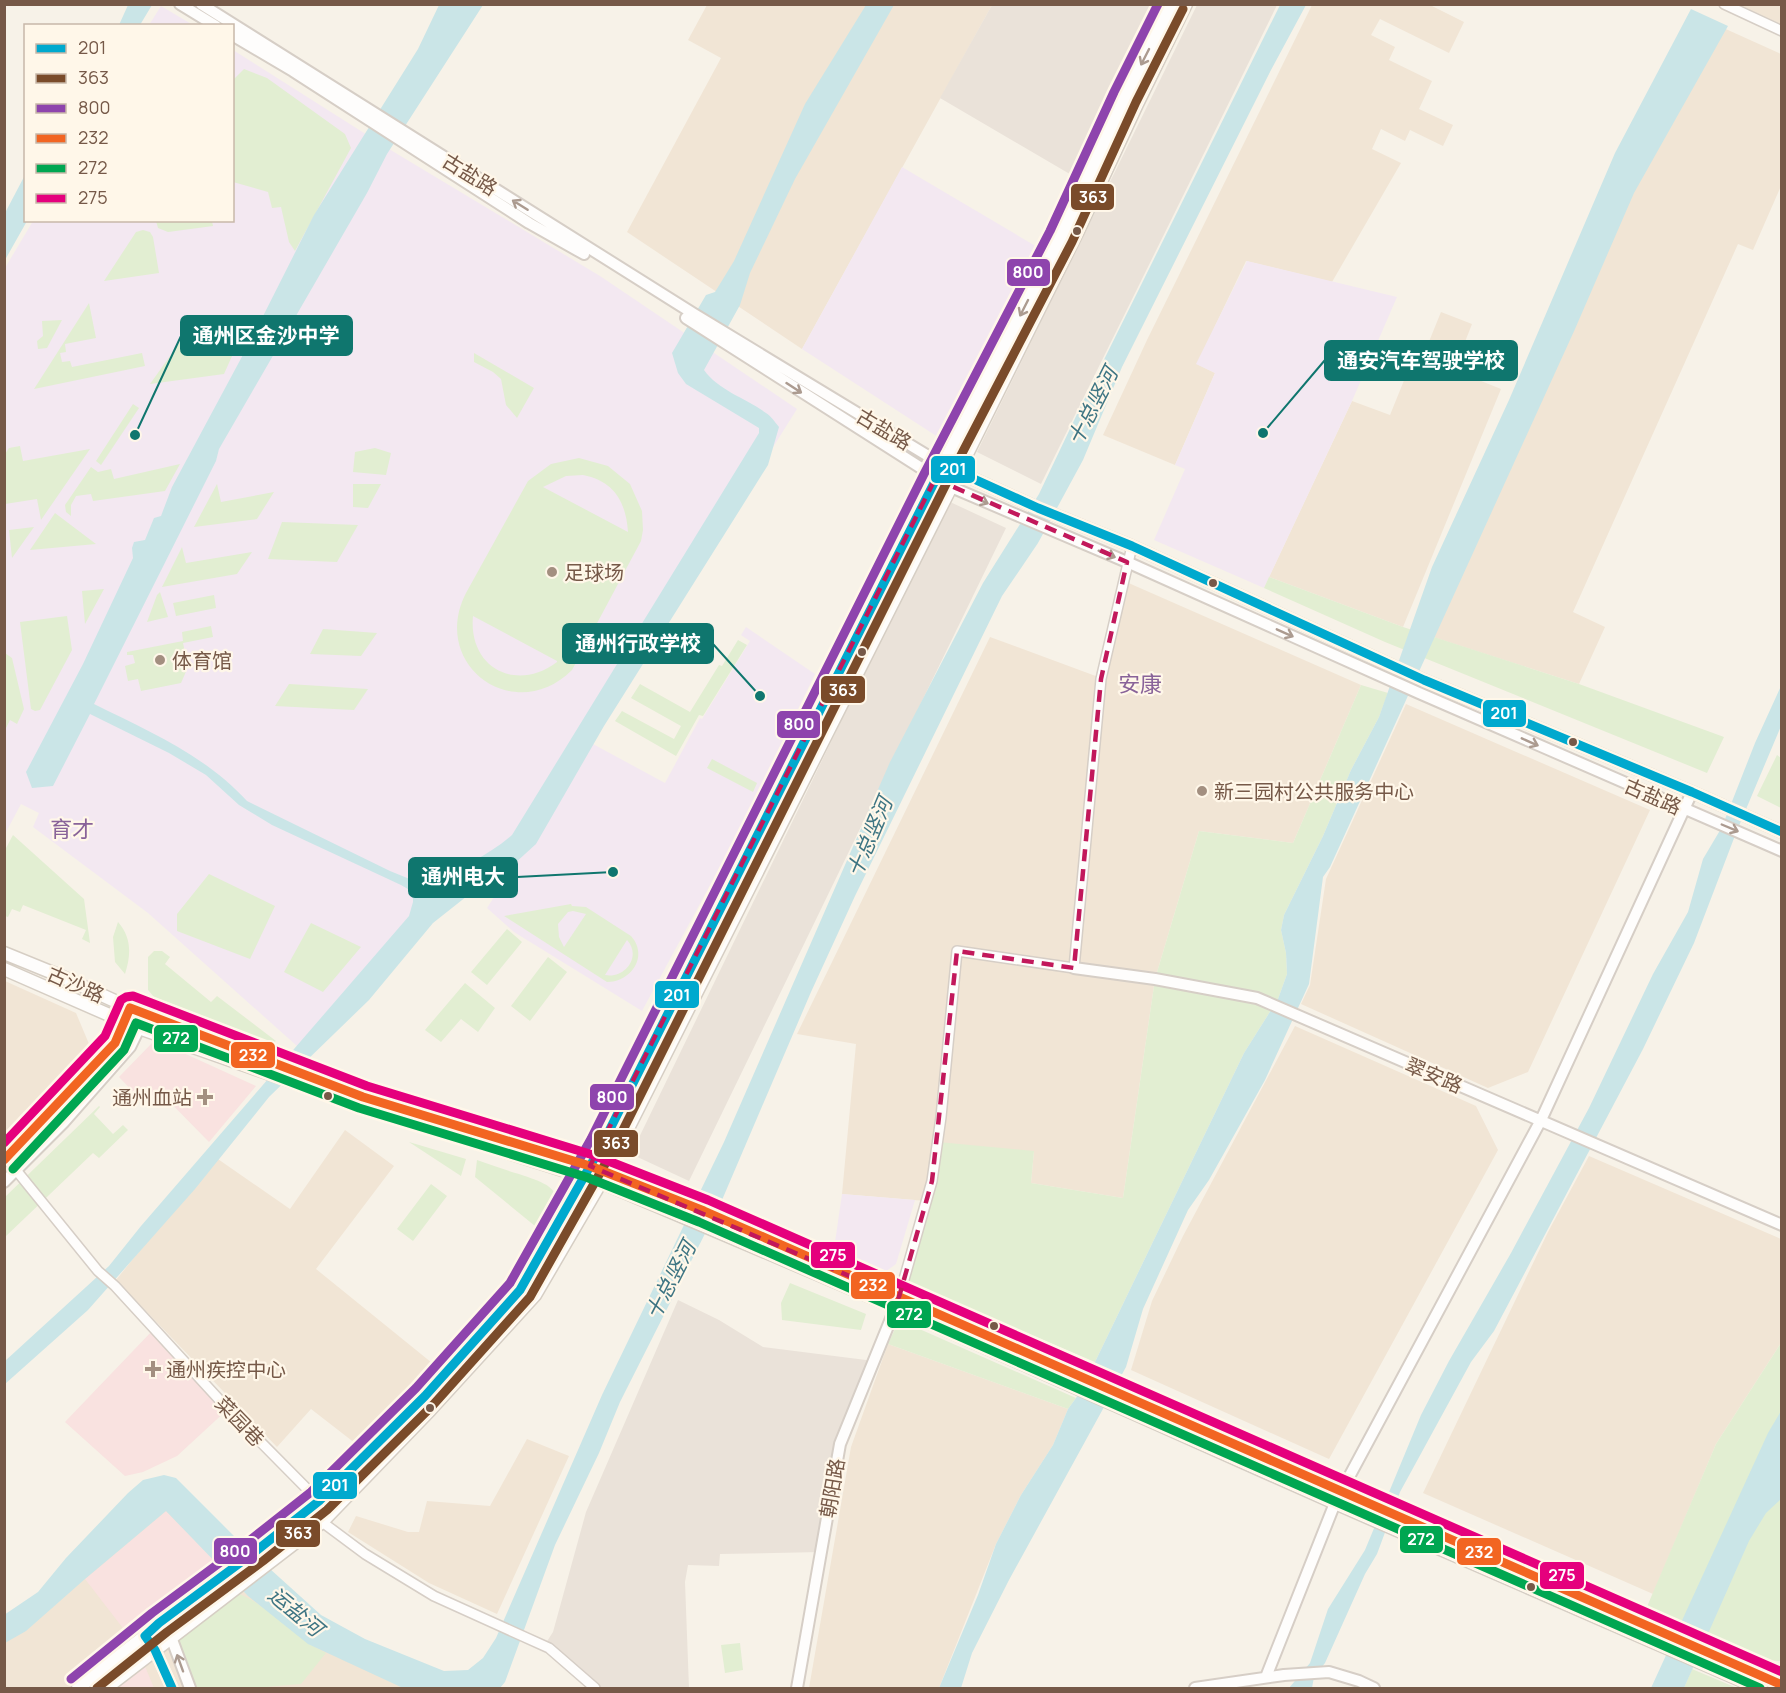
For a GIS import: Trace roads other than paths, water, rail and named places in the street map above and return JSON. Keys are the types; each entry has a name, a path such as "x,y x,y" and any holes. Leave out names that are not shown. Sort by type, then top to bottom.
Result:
{"main road":[{"path":"943,465 1061,236 1125,97 1172,4"},
{"path":"958,472 1077,233 1186,4"},
{"path":"78,1689 159,1623 314,1505 425,1396 520,1290 588,1171 773,807 935,479"},
{"path":"106,1689 322,1522 430,1410 535,1295 603,1177 951,487"},
{"name":"古沙路","path":"4,953 130,1008 363,1097 588,1171"},
{"path":"4,969 139,1028 370,1109 588,1171 676,1200 726,1228 1078,1383 1342,1490 1375,1505 1403,1525"},
{"path":"603,1177 673,1213 726,1228"},
{"path":"1125,1403 1367,1517 1403,1525 1658,1637 1713,1654 1782,1685"},
{"path":"1658,1637 1710,1668 1759,1689"}],"street":[{"path":"180,4 213,24"},
{"name":"古盐路","path":"201,4 231,24"},
{"path":"1724,4 1782,31"},
{"name":"古盐路","path":"234,26 411,142 729,341 943,465 1020,500 1132,546 1424,680 1782,832"},
{"name":"古盐路","path":"234,36 371,116"},
{"name":"古盐路","path":"729,341 935,479 951,487 1127,562 1419,693 1782,851"},
{"path":"935,479 943,465"},
{"path":"951,487 958,472"},
{"path":"897,1302 932,1181 941,1117 957,951 1074,968 1101,679 1132,546"},
{"path":"1266,1677 1335,1503 1541,1120 1692,792"},
{"name":"翠安路","path":"1074,968 1155,979 1257,998 1782,1225"},
{"path":"4,1161 115,1043 130,1008"},
{"path":"4,1182 64,1122 130,1047 146,1014"},
{"name":"菜园巷","path":"16,1170 98,1271 115,1286 314,1505 322,1522 365,1554 424,1590 549,1648 595,1689"},
{"name":"朝阳路","path":"797,1689 840,1444 897,1302"},
{"path":"159,1623 171,1637 190,1689"},
{"path":"145,1636 155,1650 172,1689"},
{"path":"1195,1689 1266,1677 1329,1672 1359,1681 1374,1689"}],"water":[{"path":"128,5 152,5 141,24 119,24"},
{"path":"439,5 483,5 387,154 367,193 219,449 216,461 94,704 155,734 194,757 213,770 247,801 390,871 422,884 436,886 512,835 759,433 759,428 686,384 678,373 672,353 706,295 715,292 734,261 805,104 866,5 894,5 795,179 750,273 740,305 704,370 725,389 768,414 779,427 768,465 604,726 536,844 503,874 481,885 433,923 369,1000 269,1097 195,1189 88,1310 5,1384 5,1361 109,1266 409,916 413,892 272,825 239,805 206,775 169,753 90,714 53,786 32,788 26,772 83,664 133,558 134,542 145,540 154,518 161,516 172,487 252,338 314,215 418,49"},
{"path":"1280,5 1306,5 1122,367 1083,460 1038,543 1002,596 855,896 811,992 722,1200 620,1402 599,1453 555,1545 505,1682 500,1688 403,1688 308,1644 248,1596 166,1511 26,1631 5,1643 4,1615 38,1592 66,1558 128,1493 143,1480 164,1475 176,1478 237,1539 321,1615 365,1639 444,1671 468,1670 483,1658 496,1638 602,1395 724,1142 890,762 983,583 1039,494"},
{"path":"1691,9 1728,26 1634,193 1575,329 1330,867 1323,877 1309,984 1265,1080 1209,1180 1188,1210 1143,1309 1126,1367 1009,1580 972,1653 961,1688 939,1688 978,1595 996,1544 1021,1495 1053,1445 1068,1409 1095,1362 1244,1053 1278,999 1287,974 1286,953 1281,930 1284,915 1323,836 1351,770 1379,717 1432,567 1509,400 1615,153"},
{"path":"24,177 24,222 26,222 5,260 5,213"},
{"path":"1781,686 1781,726 1736,833 1694,943 1643,1049 1494,1331 1471,1362 1400,1492 1377,1554 1365,1574 1325,1663 1314,1677 1312,1688 1289,1688 1310,1663 1328,1609 1365,1550 1421,1415 1589,1108 1653,974 1688,912 1703,859 1722,827 1755,743"},
{"path":"1781,1411 1781,1499 1766,1513 1749,1541 1684,1688 1651,1688 1768,1433"}],"place":[{"name":"通安汽车驾驶学校","path":"1263,433"},
{"name":"通州区金沙中学","path":"135,435"},
{"name":"足球场","path":"552,572"},
{"name":"体育馆","path":"160,660"},
{"name":"通州行政学校","path":"760,696"},
{"name":"新三园村公共服务中心","path":"1202,791"},
{"name":"通州电大","path":"613,872"},
{"name":"通州血站","path":"205,1097"},
{"name":"通州疾控中心","path":"153,1369"}],"district":[{"name":"安康","path":"1140,684"},
{"name":"育才","path":"72,829"}],"water label":[{"name":"十总竖河","path":"1092,406"},
{"name":"十总竖河","path":"869,837"},
{"name":"十总竖河","path":"670,1280"},
{"name":"运盐河","path":"296,1611"}]}
